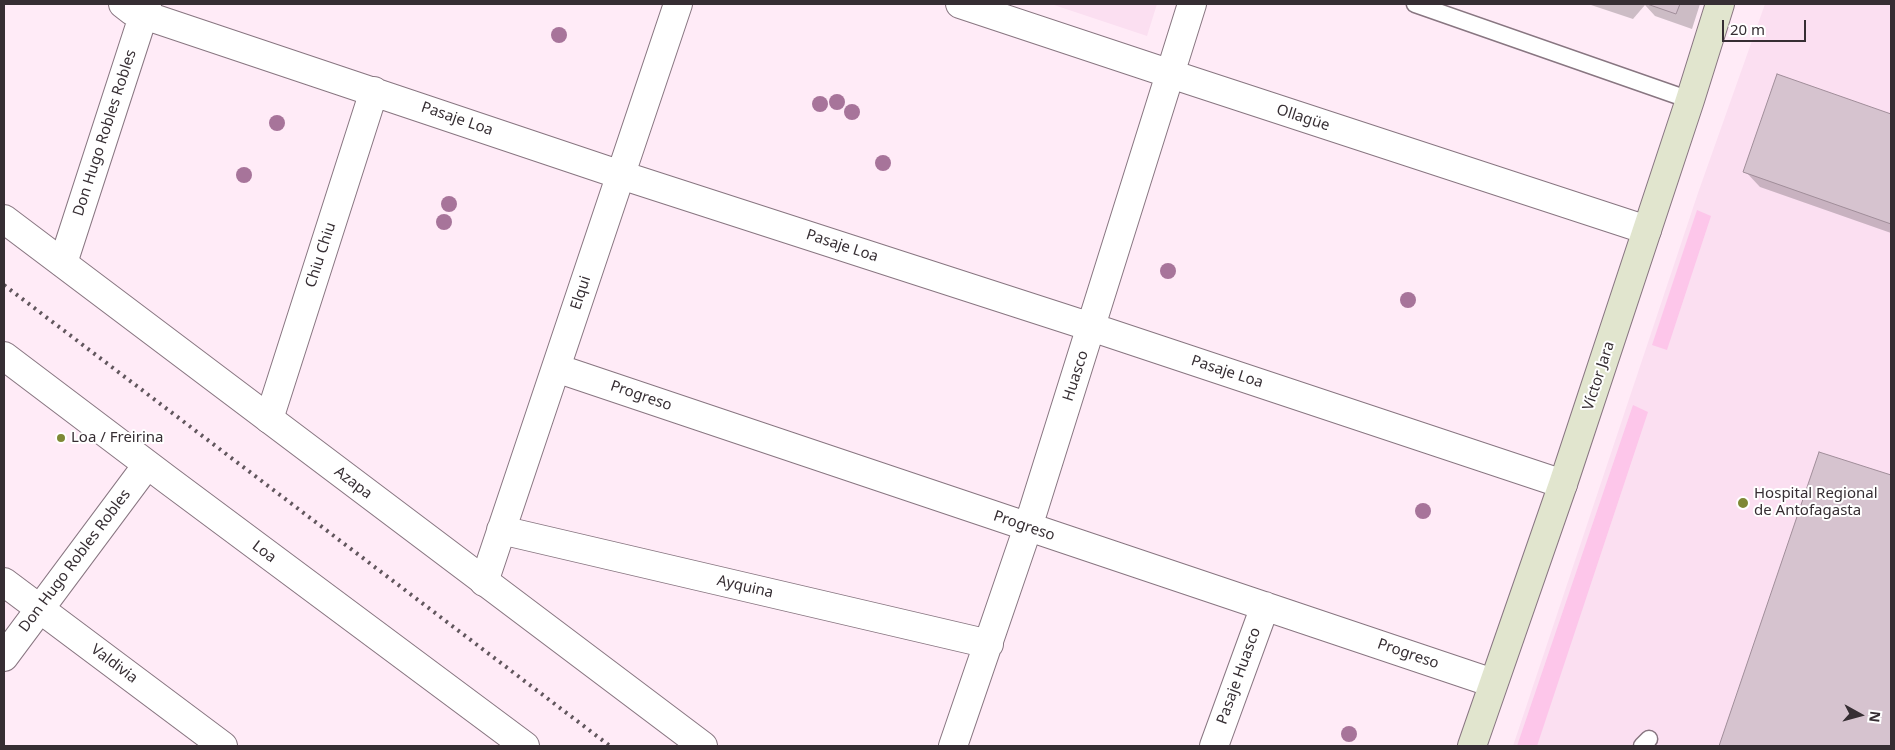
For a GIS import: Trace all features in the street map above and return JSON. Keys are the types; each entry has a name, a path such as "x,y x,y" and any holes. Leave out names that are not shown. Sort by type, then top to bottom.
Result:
{"main road":[{"name":"Víctor Jara","path":"1472,746 1563,484 1720,4"}],"street":[{"name":"Elqui","path":"484,582 678,4"},
{"name":"Ollagüe","path":"960,4 1647,230"},
{"name":"Huasco","path":"953,746 990,644 1028,528 1192,4"},
{"name":"Pasaje Loa","path":"138,7 374,91 621,175 1092,327 1563,484"},
{"name":"Don Hugo Robles Robles","path":"63,263 138,7"},
{"name":"Chiu Chiu","path":"269,419 374,91"},
{"name":"Azapa","path":"4,219 703,746"},
{"name":"Loa","path":"4,356 147,465 525,746"},
{"name":"Progreso","path":"556,368 1493,683"},
{"name":"Don Hugo Robles Robles","path":"4,657 147,465"},
{"name":"Ayquina","path":"501,530 990,644"},
{"name":"Valdivia","path":"4,582 223,746"},
{"name":"Pasaje Huasco","path":"1214,746 1265,606"}],"lane":[{"path":"1415,4 1690,100"}],"shaded area":[{"path":"1051,4 1157,4 1147,36"},
{"name":"Hospital Regional de Antofagasta","path":"1765,4 1891,4 1891,746 1513,746 1698,193"},
{"path":"1697,210 1711,216 1667,350 1652,345"},
{"path":"1633,405 1648,412 1537,746 1517,746"}],"building":[{"path":"1647,4 1680,4 1676,14"},
{"path":"1777,74 1891,114 1891,224 1743,172"},
{"path":"1819,452 1891,475 1891,746 1719,746"}],"railway":[{"path":"4,285 610,746"}],"place":[{"name":"Loa / Freirina","path":"61,438"},
{"name":"Hospital Regional de Antofagasta","path":"1743,503"}]}
